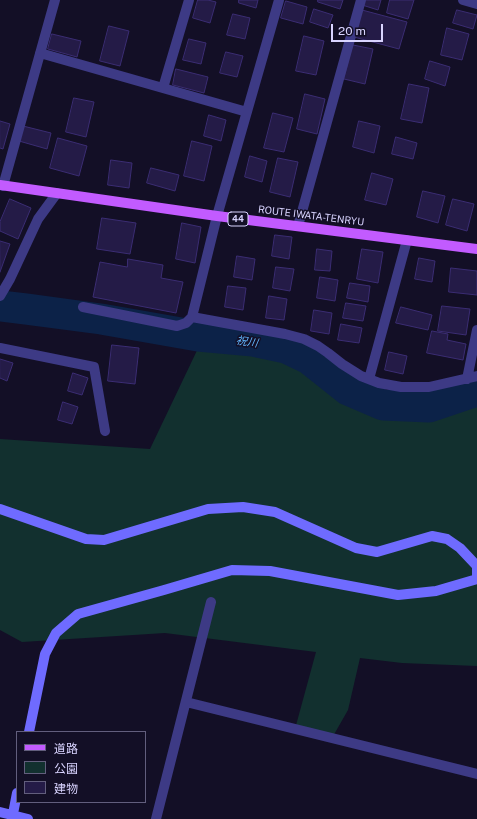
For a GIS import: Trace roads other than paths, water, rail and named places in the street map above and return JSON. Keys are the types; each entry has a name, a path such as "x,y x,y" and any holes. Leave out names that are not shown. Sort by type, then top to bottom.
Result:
{"main road":[{"name":"ROUTE IWATA-TENRYU","path":"2,185 217,216 477,249"}],"street":[{"path":"2,185 55,0"},
{"path":"163,88 189,0"},
{"path":"83,307 177,326 186,323 192,317 217,216 279,0"},
{"path":"298,226 361,0"},
{"path":"463,0 477,4"},
{"path":"40,53 247,112"},
{"path":"0,296 10,279 38,220 57,193"},
{"path":"369,379 407,240"},
{"path":"192,317 304,339 318,346 361,376 379,383 401,387 429,388 472,377 477,330"},
{"path":"0,348 94,367 105,431"},
{"path":"0,509 86,539 104,540 208,509 243,507 275,512 356,548 377,552 432,536 447,539 460,548 477,566 477,579 436,591 398,595 270,570 232,570 78,614 56,633 45,654 30,731"},
{"path":"156,819 211,602"},
{"path":"186,702 477,774"},
{"path":"12,817 16,799"},
{"path":"0,812 12,817 28,819"}],"waterway":[{"name":"祝川","path":"0,306 101,319 198,336 253,341 286,348 309,359 348,390 383,405 429,407 477,391"}]}
